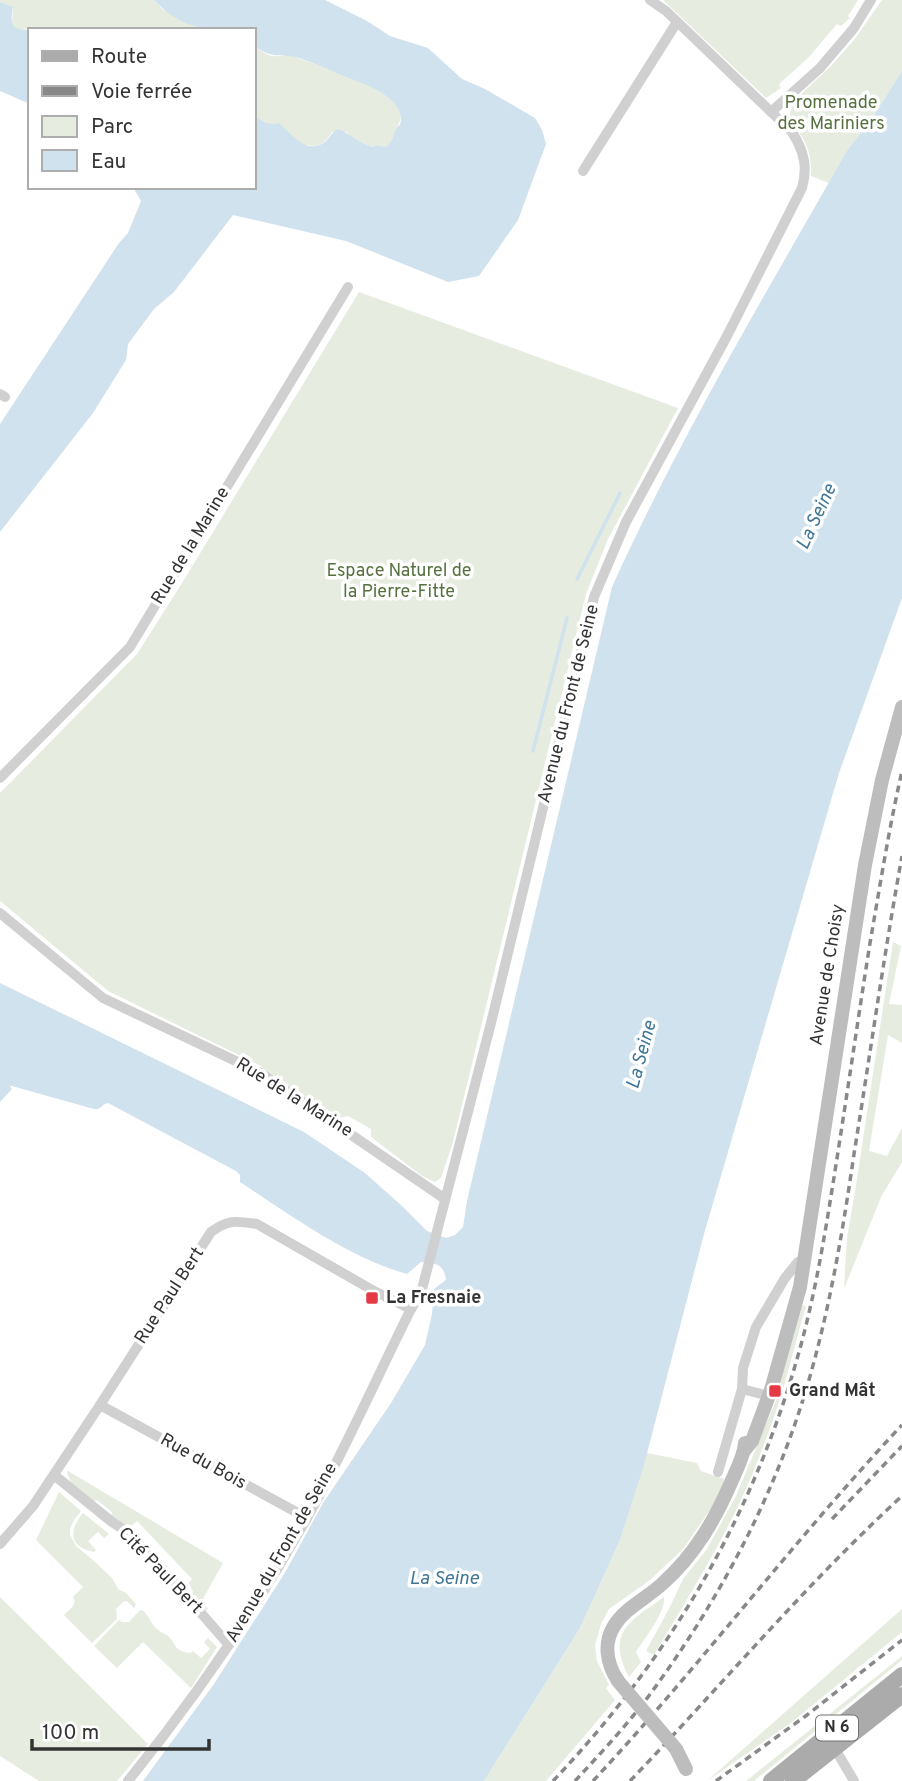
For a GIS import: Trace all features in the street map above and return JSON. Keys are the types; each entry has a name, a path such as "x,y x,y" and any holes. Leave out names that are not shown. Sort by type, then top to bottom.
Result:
{"main road":[{"name":"Avenue de Choisy","path":"686,1775 676,1749 618,1681 607,1654 608,1639 624,1614 674,1574 699,1543 722,1503 744,1451 752,1441 795,1306 804,1264 801,1257 865,864 902,707"},
{"name":"N 6","path":"771,1781 902,1675"},
{"name":"N 6","path":"793,1781 902,1695"}],"street":[{"path":"650,0 666,11 771,112 820,68 854,28 871,0"},
{"path":"660,0 666,11"},
{"path":"583,171 677,22"},
{"name":"Avenue du Front de Seine","path":"128,1781 168,1732 229,1645 307,1518 421,1293 491,1023 594,597 626,522 727,336 799,195 805,170 802,151 792,132 771,112"},
{"name":"Rue de la Marine","path":"0,778 130,647 348,287"},
{"name":"Rue de la Marine","path":"0,913 103,998 261,1073 445,1199"},
{"name":"Rue Paul Bert","path":"0,1544 33,1506 211,1233 223,1223 238,1221 257,1224 411,1310"},
{"path":"718,1472 741,1390 743,1368 757,1327 801,1257"},
{"path":"741,1390 766,1394"},
{"name":"Rue du Bois","path":"100,1405 307,1518"},
{"name":"Cité Paul Bert","path":"54,1475 126,1531 229,1645"},
{"path":"834,1747 854,1781"}],"green space":[{"path":"154,0 163,10 227,28 18,30 12,24 13,8 0,2"},
{"path":"663,0 858,0 848,16 850,18 841,26 837,24 808,58 779,84 781,88 766,98"},
{"name":"Promenade des Mariniers","path":"882,0 902,0 902,71 869,123 848,149 829,183 811,176 806,145 788,119 798,97 854,40"},
{"path":"256,47 269,55 296,57 371,87 392,101 400,115 400,122 386,147 360,144 346,132 332,132 324,142 309,146 294,139 288,131 256,117"},
{"name":"Espace Naturel de la Pierre-Fitte","path":"359,292 678,408 608,539 586,594 453,1142 441,1178 435,1182 422,1176 371,1137 371,1129 348,1116 338,1118 259,1065 108,991 0,901 0,793 137,654"},
{"path":"893,942 901,946 889,1004 902,1005 902,1043 888,1035 869,1151 887,1156 902,1128 902,1162 881,1197 844,1289 847,1238"},
{"path":"799,1304 806,1306 779,1403 753,1473 721,1539 654,1655 646,1651 683,1579 707,1549 736,1496 777,1398"},
{"path":"647,1453 697,1463 701,1471 724,1479 723,1491 683,1549 650,1580 609,1609 601,1624 595,1646 597,1661 609,1685 606,1688 615,1700 546,1781 484,1781 580,1628 620,1540"},
{"path":"68,1471 223,1563 200,1604 208,1608 206,1611 187,1595 193,1592 189,1583 192,1579 137,1521 130,1527 115,1521 111,1517 112,1512 97,1500 92,1502 71,1483"},
{"path":"59,1492 81,1511 70,1529 76,1546 136,1604 134,1608 127,1601 123,1602 116,1609 117,1619 92,1643 64,1615 74,1605 73,1597 83,1587 36,1540"},
{"path":"83,1513 109,1534 104,1538 98,1532 88,1541 96,1550 94,1552 85,1550 75,1542 73,1531"},
{"path":"0,1597 148,1744 117,1781 39,1781 0,1756"},
{"path":"664,1597 658,1618 636,1652 641,1662 629,1677 622,1662 621,1639 631,1621"},
{"path":"902,1609 902,1632 792,1722 707,1781"},
{"path":"142,1610 155,1627 167,1635 181,1651 193,1651 201,1658 210,1649 204,1642 208,1638 217,1647 191,1688 143,1642 117,1668 94,1646 119,1620 129,1622"},
{"path":"902,1656 902,1660 754,1781 746,1781"}],"water":[{"path":"154,0 325,0 390,36 428,48 462,79 535,118 546,144 518,220 479,276 448,282 346,241 233,215 174,292 154,309 128,344 126,360 93,413 0,532 0,424 128,233 141,201 134,189 256,189 256,117 269,124 279,123 300,142 312,146 326,141 338,129 368,146 386,147 400,124 399,111 394,103 377,90 299,58 267,53 256,46 256,28 200,27 177,19"},
{"path":"0,2 13,7 12,22 15,27 28,30 28,103 0,91"},
{"name":"La Seine","path":"902,71 902,598 839,773 704,1234 644,1465 620,1540 580,1628 484,1781 143,1781 214,1684 286,1571 323,1503 391,1403 425,1345 434,1289 446,1280 441,1268 435,1264 421,1262 407,1274 363,1258 240,1182 240,1175 236,1171 108,1103 94,1109 12,1086 0,1102 0,983 304,1132 365,1173 427,1231 446,1238 455,1235 463,1227 612,587 666,475 755,311 848,149 869,123"}],"waterway":[{"path":"577,579 620,493"},
{"path":"533,751 567,618"}],"railway":[{"path":"553,1781 595,1735 669,1637 730,1531 756,1476 778,1418 797,1359 819,1265 870,943 902,771"},
{"path":"575,1781 648,1697 714,1598 752,1528 797,1418 816,1353 838,1254 902,856"},
{"path":"593,1781 902,1425"},
{"path":"832,1519 902,1446"},
{"path":"630,1781 797,1600 902,1496"},
{"path":"716,1781 807,1715 902,1640"}],"place":[{"name":"La Fresnaie","path":"372,1298"},
{"name":"Grand Mât","path":"775,1391"}]}
